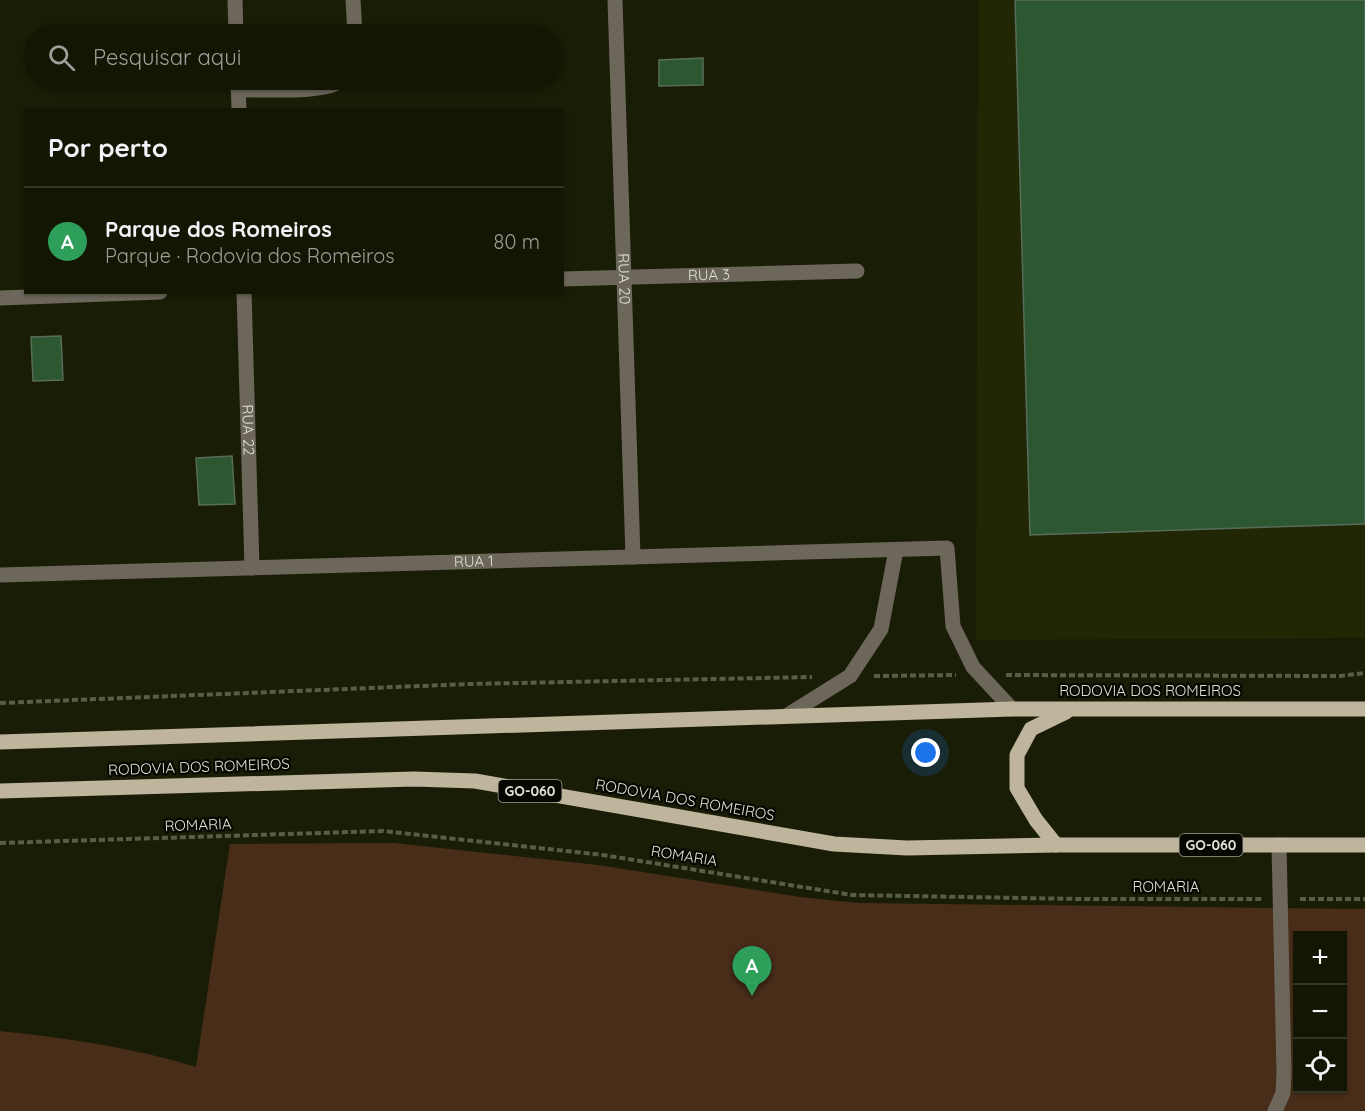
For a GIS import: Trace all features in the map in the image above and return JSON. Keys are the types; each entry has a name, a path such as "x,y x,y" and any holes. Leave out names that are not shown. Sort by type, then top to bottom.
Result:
{"main road":[{"name":"RODOVIA DOS ROMEIROS","path":"0,742 1012,709 1365,709"},
{"path":"1056,845 1036,820 1017,788 1017,754 1031,729 1068,710"},
{"name":"RODOVIA DOS ROMEIROS","path":"0,791 414,778 475,781 834,844 907,848 1056,845 1365,845"}],"street":[{"path":"235,0 236,24"},
{"path":"353,0 354,24"},
{"name":"RUA 20","path":"615,0 633,557"},
{"path":"238,90 239,108"},
{"name":"RUA 3","path":"564,279 857,271"},
{"path":"0,298 107,294"},
{"name":"RUA 22","path":"244,294 252,568"},
{"name":"RUA 1","path":"0,575 946,548 953,626 973,667 980,675"},
{"path":"786,716 850,676 881,629 897,550"},
{"path":"980,675 1012,709"},
{"path":"1275,1111 1283,1093 1284,1074 1279,845"}],"path":[{"path":"850,676 1340,676 1365,673"},
{"path":"0,703 469,684 814,677"},
{"name":"ROMARIA","path":"0,843 382,831 603,855 852,895 1080,899 1365,899"}],"shaded area":[{"path":"978,0 1365,0 1365,638 976,640"},
{"path":"394,843 598,865 800,897 858,903 1365,909 1365,1111 0,1111 0,1031 99,1044 196,1067 230,844"}],"building":[{"path":"1015,0 1365,0 1365,524 1030,535"},
{"path":"703,58 703,85 659,86 659,60"},
{"path":"61,336 63,380 33,381 31,337"},
{"path":"232,456 235,504 199,505 196,458"}],"place":[{"name":"Parque dos Romeiros","path":"752,996"}]}
